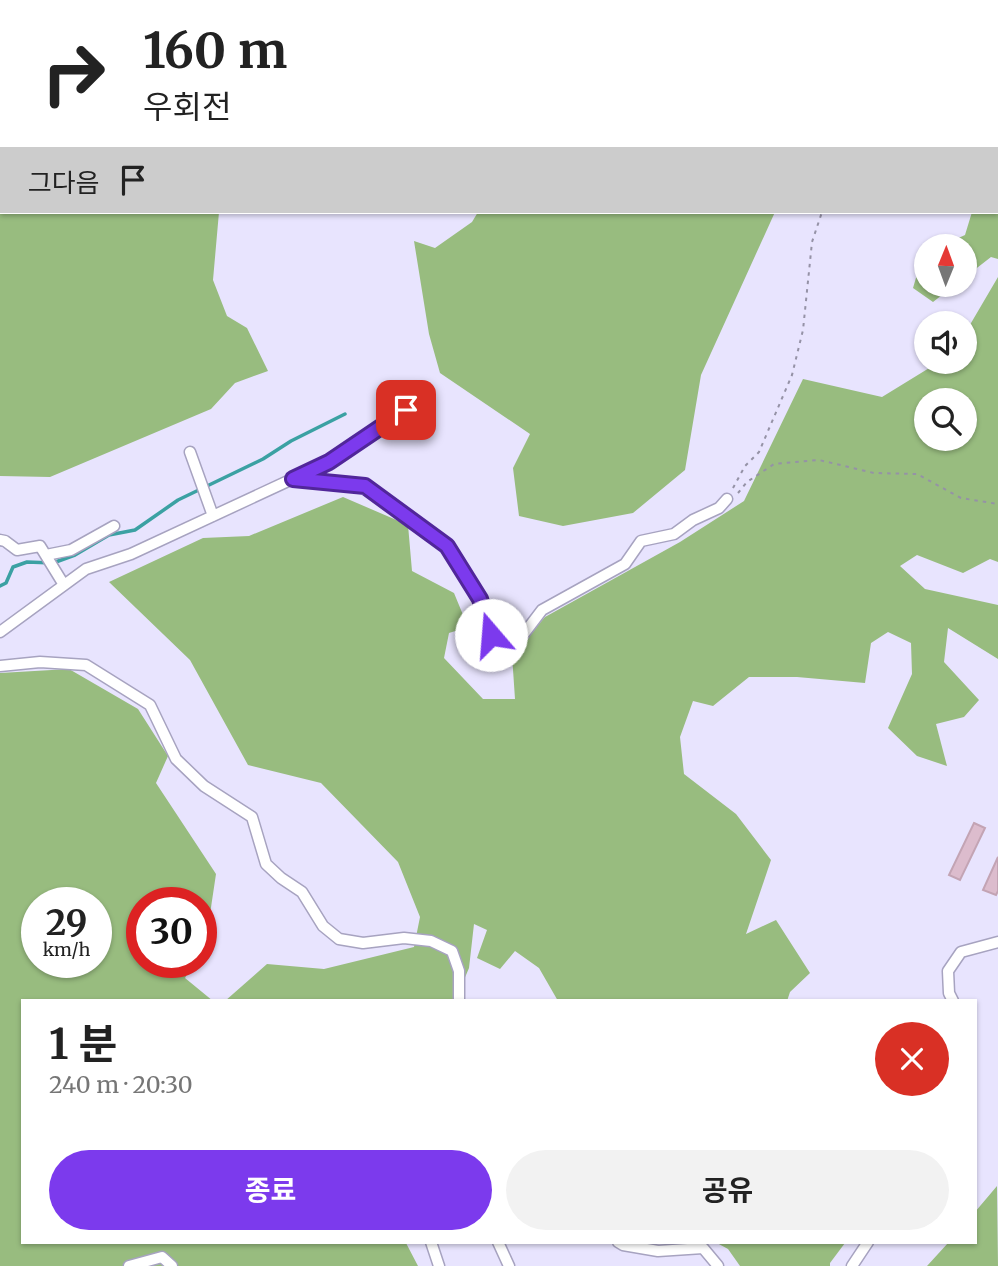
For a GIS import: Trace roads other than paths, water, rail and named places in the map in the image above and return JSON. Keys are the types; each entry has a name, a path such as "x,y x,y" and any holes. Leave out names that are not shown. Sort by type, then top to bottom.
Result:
{"street":[{"path":"0,632 86,569 131,554 329,462 425,398"},
{"path":"190,452 213,516"},
{"path":"293,479 365,486 447,546 480,599 491,635 503,641 512,641 523,635 542,610 625,564 640,541 674,534 694,520 719,508 727,499"},
{"path":"46,555 71,550 114,526"},
{"path":"0,540 17,550 40,547 64,585"},
{"path":"0,666 40,662 86,665 150,705 176,759 204,786 252,817 266,864 302,892 323,926 339,939 363,943 404,938 431,941 452,951 459,971 459,999"},
{"path":"952,999 948,971 961,952 998,942"},
{"path":"433,1244 439,1266"},
{"path":"499,1244 509,1266"},
{"path":"621,1244 658,1251 703,1248 718,1266"},
{"path":"852,1266 867,1244"},
{"path":"129,1266 162,1257 172,1266"}],"waterway":[{"path":"0,586 6,583 13,567 27,562 53,563 75,555 109,535 135,530 178,500 263,459 291,441 345,414"}]}
